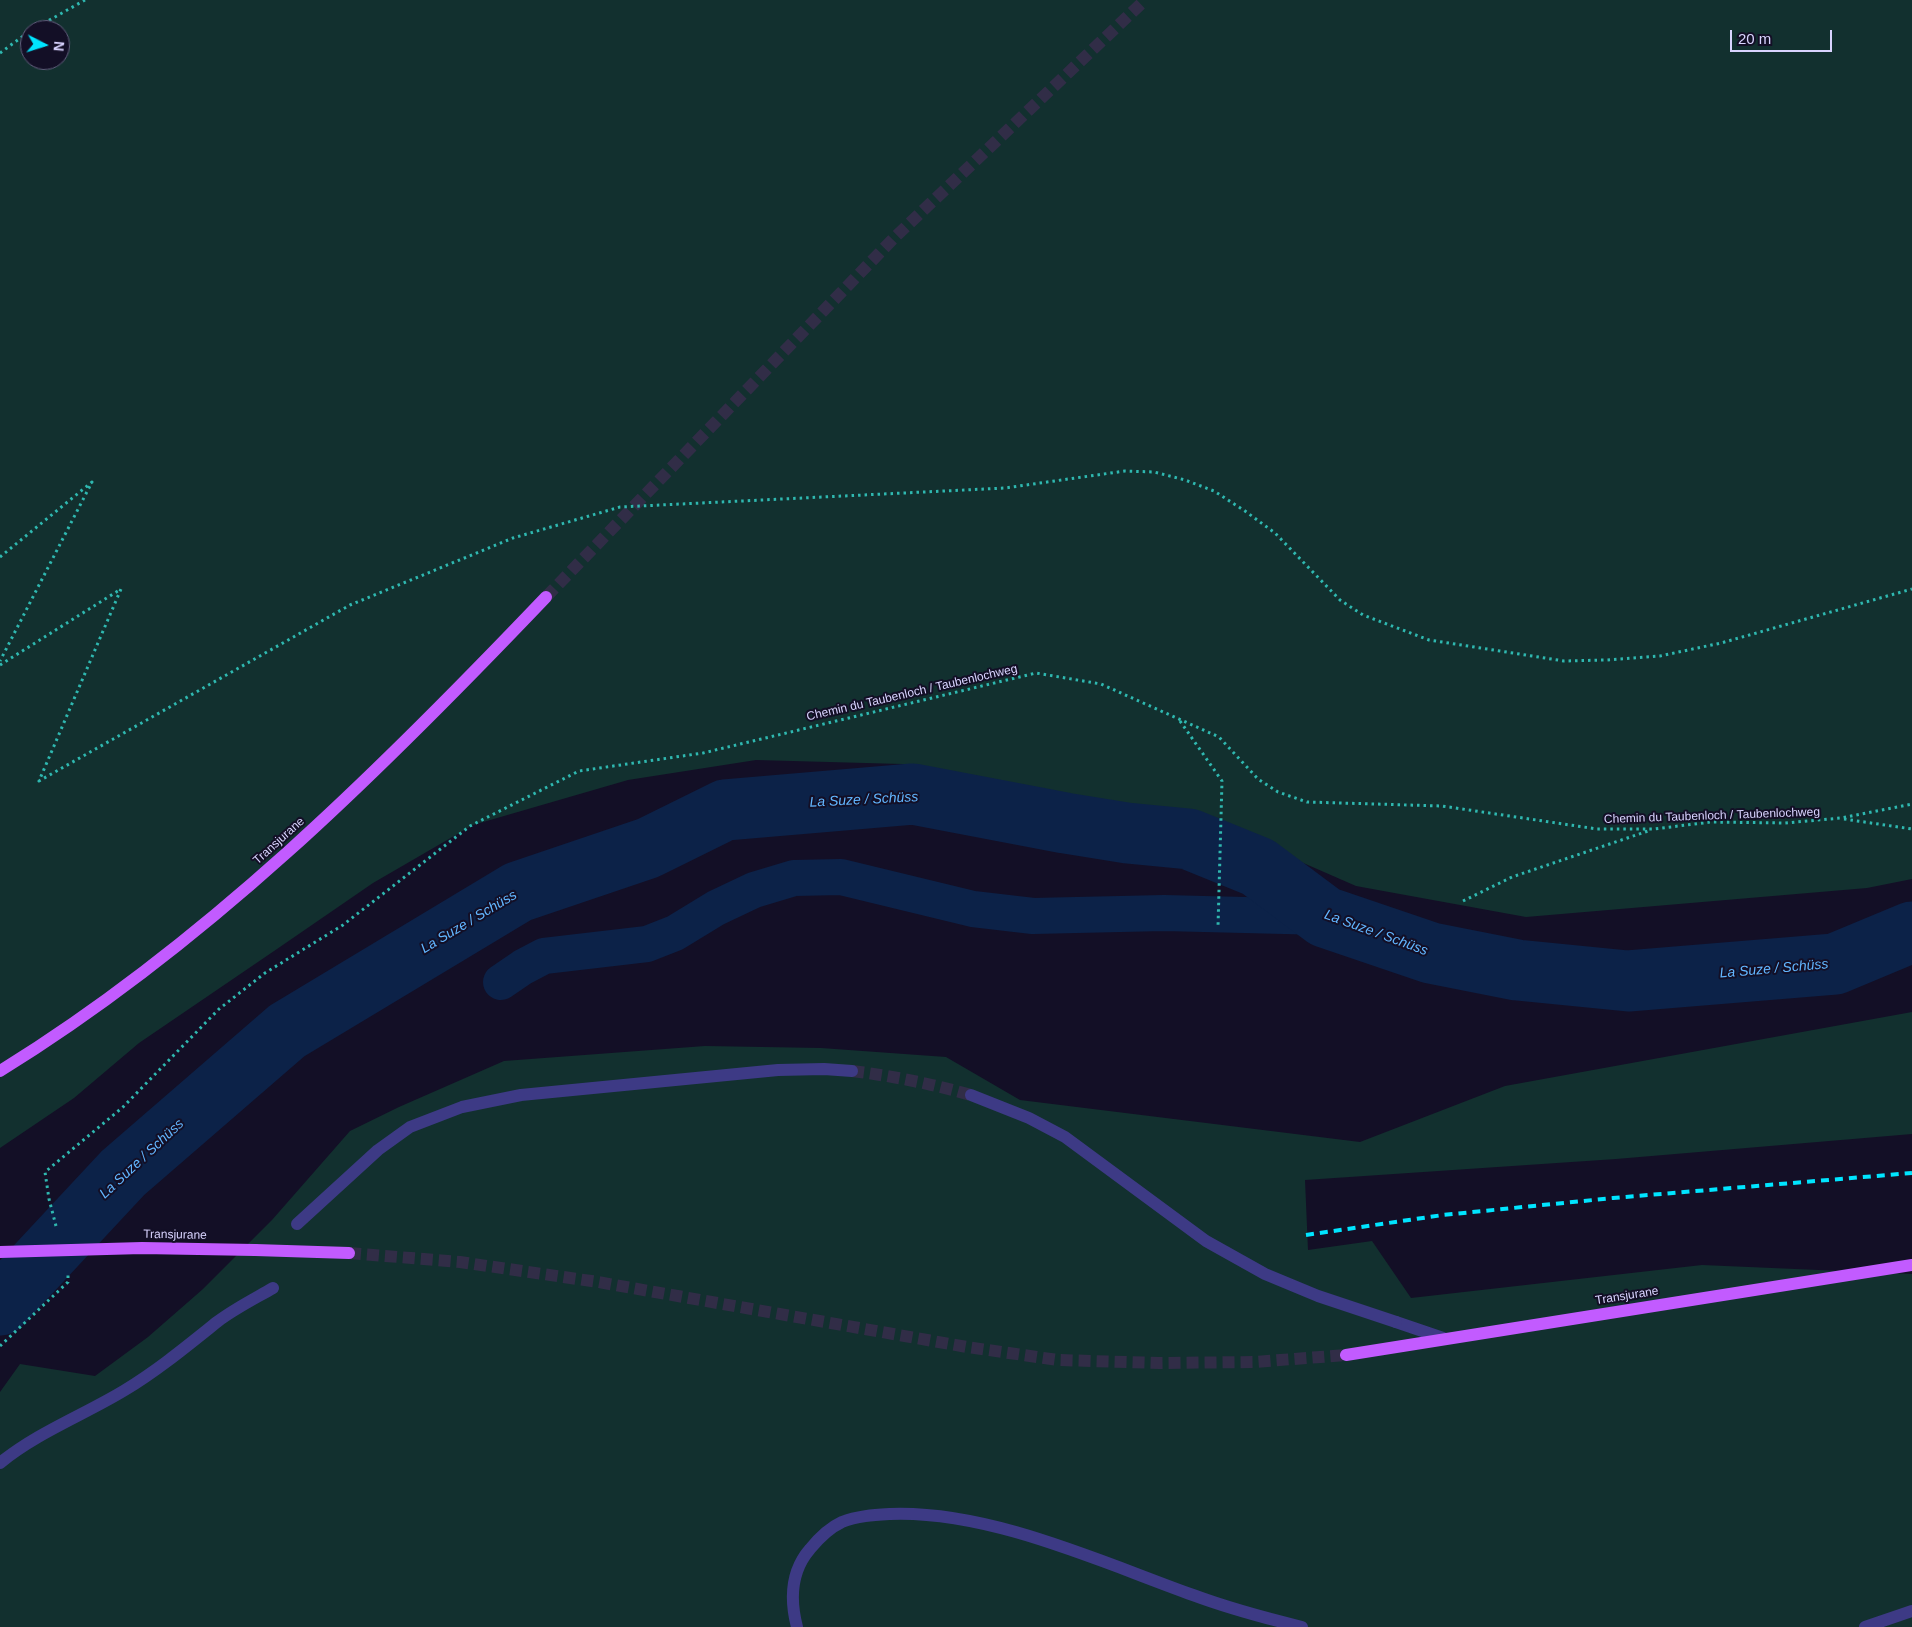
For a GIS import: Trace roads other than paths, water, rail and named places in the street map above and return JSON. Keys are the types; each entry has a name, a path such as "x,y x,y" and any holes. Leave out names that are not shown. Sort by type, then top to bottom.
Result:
{"main road":[{"name":"Transjurane","path":"0,1070 95,1008 198,929 248,887 410,736 546,596"},
{"name":"Transjurane","path":"0,1252 142,1248 350,1253"},
{"name":"Transjurane","path":"1346,1355 1912,1264"}],"street":[{"path":"296,1224 378,1150 410,1128 462,1107 521,1095 778,1070 824,1069 852,1071"},
{"path":"971,1095 1029,1118 1065,1137 1206,1241 1265,1274 1318,1296 1443,1338"},
{"path":"0,1463 26,1444 60,1424 125,1391 173,1358 219,1321 273,1288"},
{"path":"797,1627 792,1608 794,1580 805,1554 822,1536 842,1522 867,1515 909,1514 965,1521 1017,1533 1079,1553 1195,1596 1302,1627"},
{"path":"1865,1627 1912,1611"}],"waterway":[{"name":"La Suze / Schüss","path":"0,1305 123,1173 287,1031 518,892 648,848 725,810 913,794 1065,823 1127,833 1189,839 1258,867 1325,917 1431,953 1517,970 1628,981 1835,964 1912,932"},
{"path":"501,982 544,956 647,944 675,933 716,908 754,890 794,878 841,877 973,909 1033,916 1164,913 1325,917"}],"tunnel":[{"path":"546,597 894,238 1145,0"},
{"path":"852,1071 942,1087 971,1095"},
{"path":"349,1253 460,1262 598,1282 967,1347 1058,1360 1160,1363 1254,1362 1346,1355"}],"railway":[{"path":"1306,1235 1443,1215 1613,1198 1912,1173"}]}
